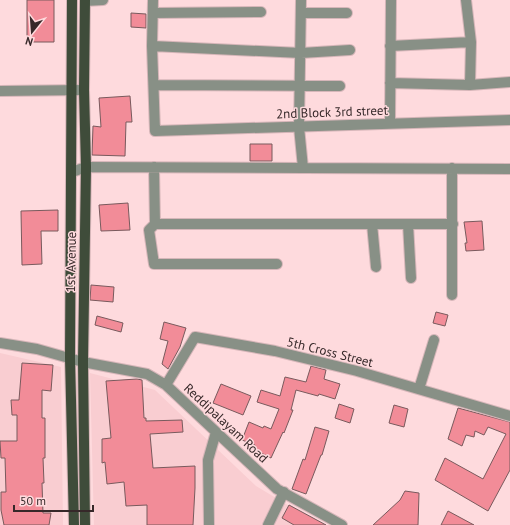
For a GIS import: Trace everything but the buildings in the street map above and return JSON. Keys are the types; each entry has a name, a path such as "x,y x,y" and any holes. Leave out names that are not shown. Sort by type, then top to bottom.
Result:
{"main road":[{"name":"1st Avenue","path":"72,0 70,358 74,525"},
{"name":"1st Avenue","path":"85,0 84,90 86,167 83,362 85,525"}],"street":[{"path":"85,0 103,0"},
{"path":"153,0 152,46 154,85 340,86"},
{"path":"301,0 301,86 299,127 303,168"},
{"path":"390,0 390,123"},
{"path":"466,0 471,42 470,85"},
{"path":"153,13 261,12"},
{"path":"301,14 347,13"},
{"path":"390,46 471,42"},
{"path":"152,46 301,53 350,50"},
{"path":"390,83 470,85 510,82"},
{"name":"2nd Block 3rd street","path":"154,85 155,131 510,120"},
{"path":"0,91 84,90"},
{"path":"72,172 86,167 510,168"},
{"path":"154,167 155,224"},
{"path":"452,168 452,295"},
{"path":"277,264 154,264 149,230 155,224 453,224"},
{"path":"372,224 376,268"},
{"path":"408,224 411,278"},
{"name":"5th Cross Street","path":"166,384 194,337 275,351 357,371 510,416"},
{"path":"419,389 434,340"},
{"name":"Reddipalayam Road","path":"0,343 37,349 83,362 147,374 166,384 277,489 342,525"},
{"path":"209,525 208,460 216,432"},
{"path":"268,525 284,492"}],"shaded area":[{"path":"0,353 61,367 63,525 0,525"},
{"path":"90,373 155,390 256,486 321,525 94,525"}]}
